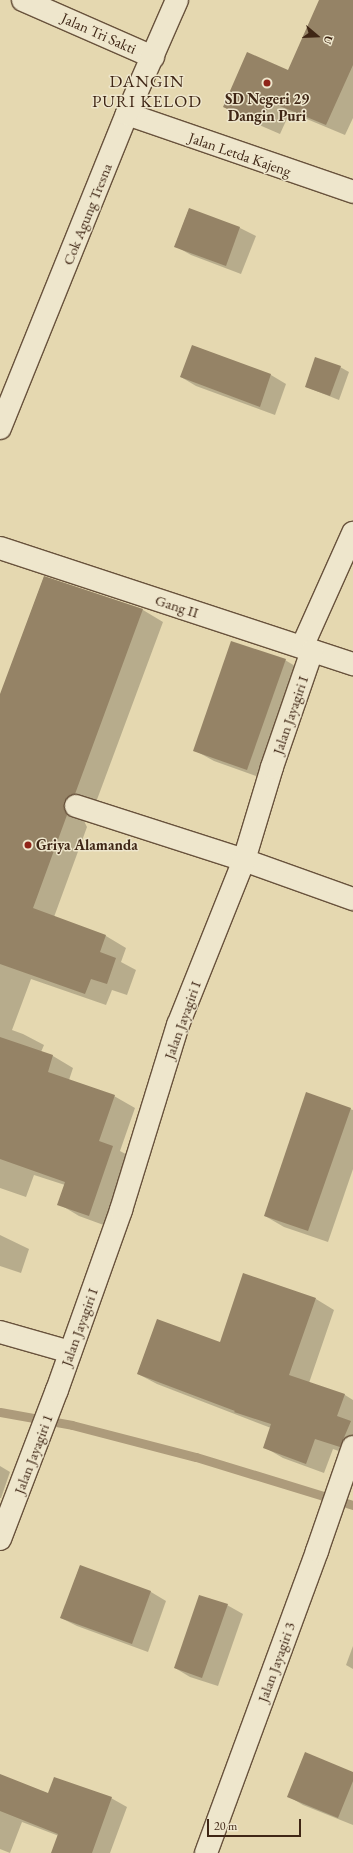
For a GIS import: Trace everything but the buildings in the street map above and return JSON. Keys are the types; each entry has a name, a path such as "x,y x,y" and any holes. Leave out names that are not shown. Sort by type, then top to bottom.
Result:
{"street":[{"name":"Jalan Tri Sakti","path":"23,0 153,57"},
{"name":"Cok Agung Tresna","path":"0,428 127,114 177,0"},
{"name":"Jalan Letda Kajeng","path":"127,114 353,192"},
{"name":"Jalan Jayagiri I","path":"57,1390 121,1210 178,1025 244,860 307,649 353,534"},
{"name":"Gang II","path":"0,548 353,664"},
{"path":"76,806 244,860 353,899"},
{"path":"0,1332 70,1352"},
{"name":"Jalan Jayagiri 1","path":"0,1539 57,1390"},
{"name":"Jalan Jayagiri 3","path":"206,1853 317,1551 344,1469 353,1447"}],"waterway":[{"path":"0,1412 72,1425 196,1457 353,1505"}],"place":[{"name":"SD Negeri 29 Dangin Puri","path":"267,83"},
{"name":"Griya Alamanda","path":"28,845"}],"district":[{"name":"DANGIN PURI KELOD","path":"147,92"}]}
